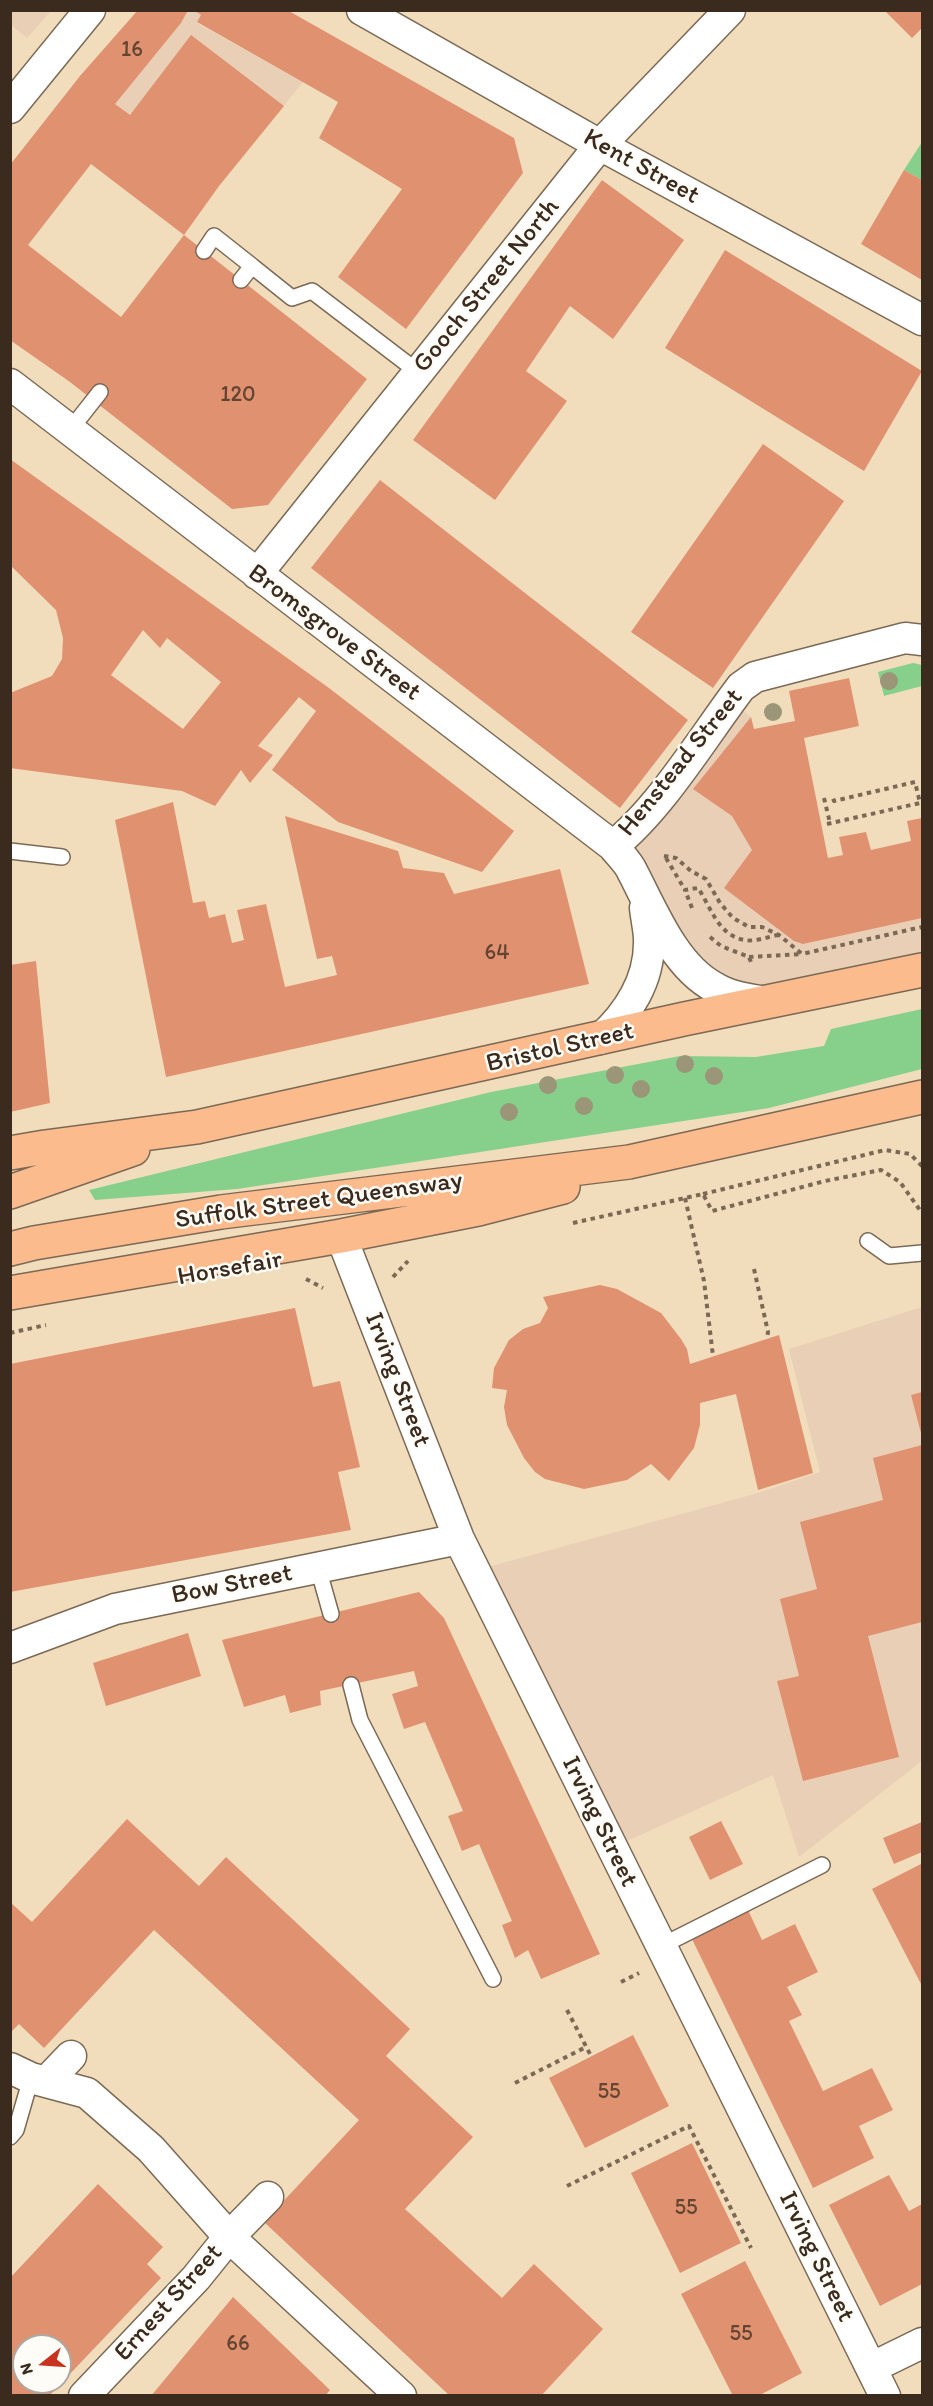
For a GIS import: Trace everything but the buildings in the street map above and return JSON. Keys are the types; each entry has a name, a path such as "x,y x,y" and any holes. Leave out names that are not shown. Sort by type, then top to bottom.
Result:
{"highway":[{"name":"Bristol Street","path":"197,1127 922,970"},
{"path":"10,1293 341,1236 478,1209 551,1191 629,1162 922,1097"},
{"path":"10,1153 197,1127"},
{"path":"10,1192 197,1127"},
{"name":"Suffolk Street Queensway","path":"10,1249 221,1212 629,1162"}],"street":[{"path":"10,108 90,10"},
{"name":"Kent Street","path":"362,10 600,146 922,320"},
{"name":"Gooch Street North","path":"257,574 600,146 730,10"},
{"name":"Bromsgrove Street","path":"10,384 257,574 620,840 631,869 665,935 687,964 712,987 740,998 769,1002"},
{"name":"Henstead Street","path":"620,840 660,797 741,687 754,676 904,638 922,640"},
{"name":"Bromsgrove Street","path":"600,1039 619,1022 632,1003 644,974 650,941 643,894"},
{"name":"Irving Street","path":"341,1236 459,1539 885,2396"},
{"name":"Bow Street","path":"10,1648 115,1609 459,1539"},
{"path":"29,2076 71,2056"},
{"path":"29,2076 87,2093 151,2149 230,2237 402,2396"},
{"name":"Ernest Street","path":"84,2396 196,2278 230,2237 268,2197"},
{"path":"871,2368 922,2343"}],"lane":[{"path":"204,251 214,236 292,298 312,291 418,372"},
{"path":"241,280 252,266"},
{"path":"70,430 100,393"},
{"path":"10,851 62,857"},
{"path":"868,1241 889,1256 922,1253"},
{"path":"318,1568 331,1614"},
{"path":"351,1685 360,1720 493,1979"},
{"path":"661,1946 822,1865"},
{"path":"10,2137 16,2130 29,2076"}],"path":[{"path":"824,798 829,823 921,802 915,782 834,801 832,796"},
{"path":"620,840 666,858 676,858 691,871 706,879 720,903 733,918 749,927 762,927 779,935 802,954"},
{"path":"666,858 685,890 695,917"},
{"path":"685,890 698,888 717,923 732,936 746,941 779,935"},
{"path":"706,933 721,946 749,957 802,954 922,927"},
{"path":"749,957 752,967"},
{"path":"568,1224 885,1150 910,1154 922,1166"},
{"path":"703,1194 712,1211 825,1181 881,1170 900,1182 922,1213"},
{"path":"685,1198 704,1281 713,1356"},
{"path":"392,1283 394,1274 406,1261 416,1258"},
{"path":"754,1269 768,1332 767,1338"},
{"name":"Horsefair","path":"303,1278 321,1286 330,1294"},
{"path":"10,1333 51,1324"},
{"path":"567,2010 591,2056"},
{"path":"515,2083 586,2047"},
{"path":"567,2186 689,2126 751,2248"}],"shaded area":[{"path":"193,10 201,15 197,23 303,82 219,186 80,76 138,11"},
{"path":"10,11 51,11 27,38 11,25"},
{"path":"731,701 751,717 772,822 810,909 922,885 922,970 740,998 665,935 628,834"},
{"path":"922,1307 922,1761 799,1857 773,1775 627,1841 488,1567 758,1493 820,1472 789,1349"}],"green space":[{"path":"922,142 922,180 904,170"},
{"path":"913,663 922,665 922,686 884,696 878,672"},
{"path":"922,1009 922,1069 769,1108 237,1189 95,1200 89,1190 491,1092 680,1056 756,1057 824,1046 831,1029"}]}
